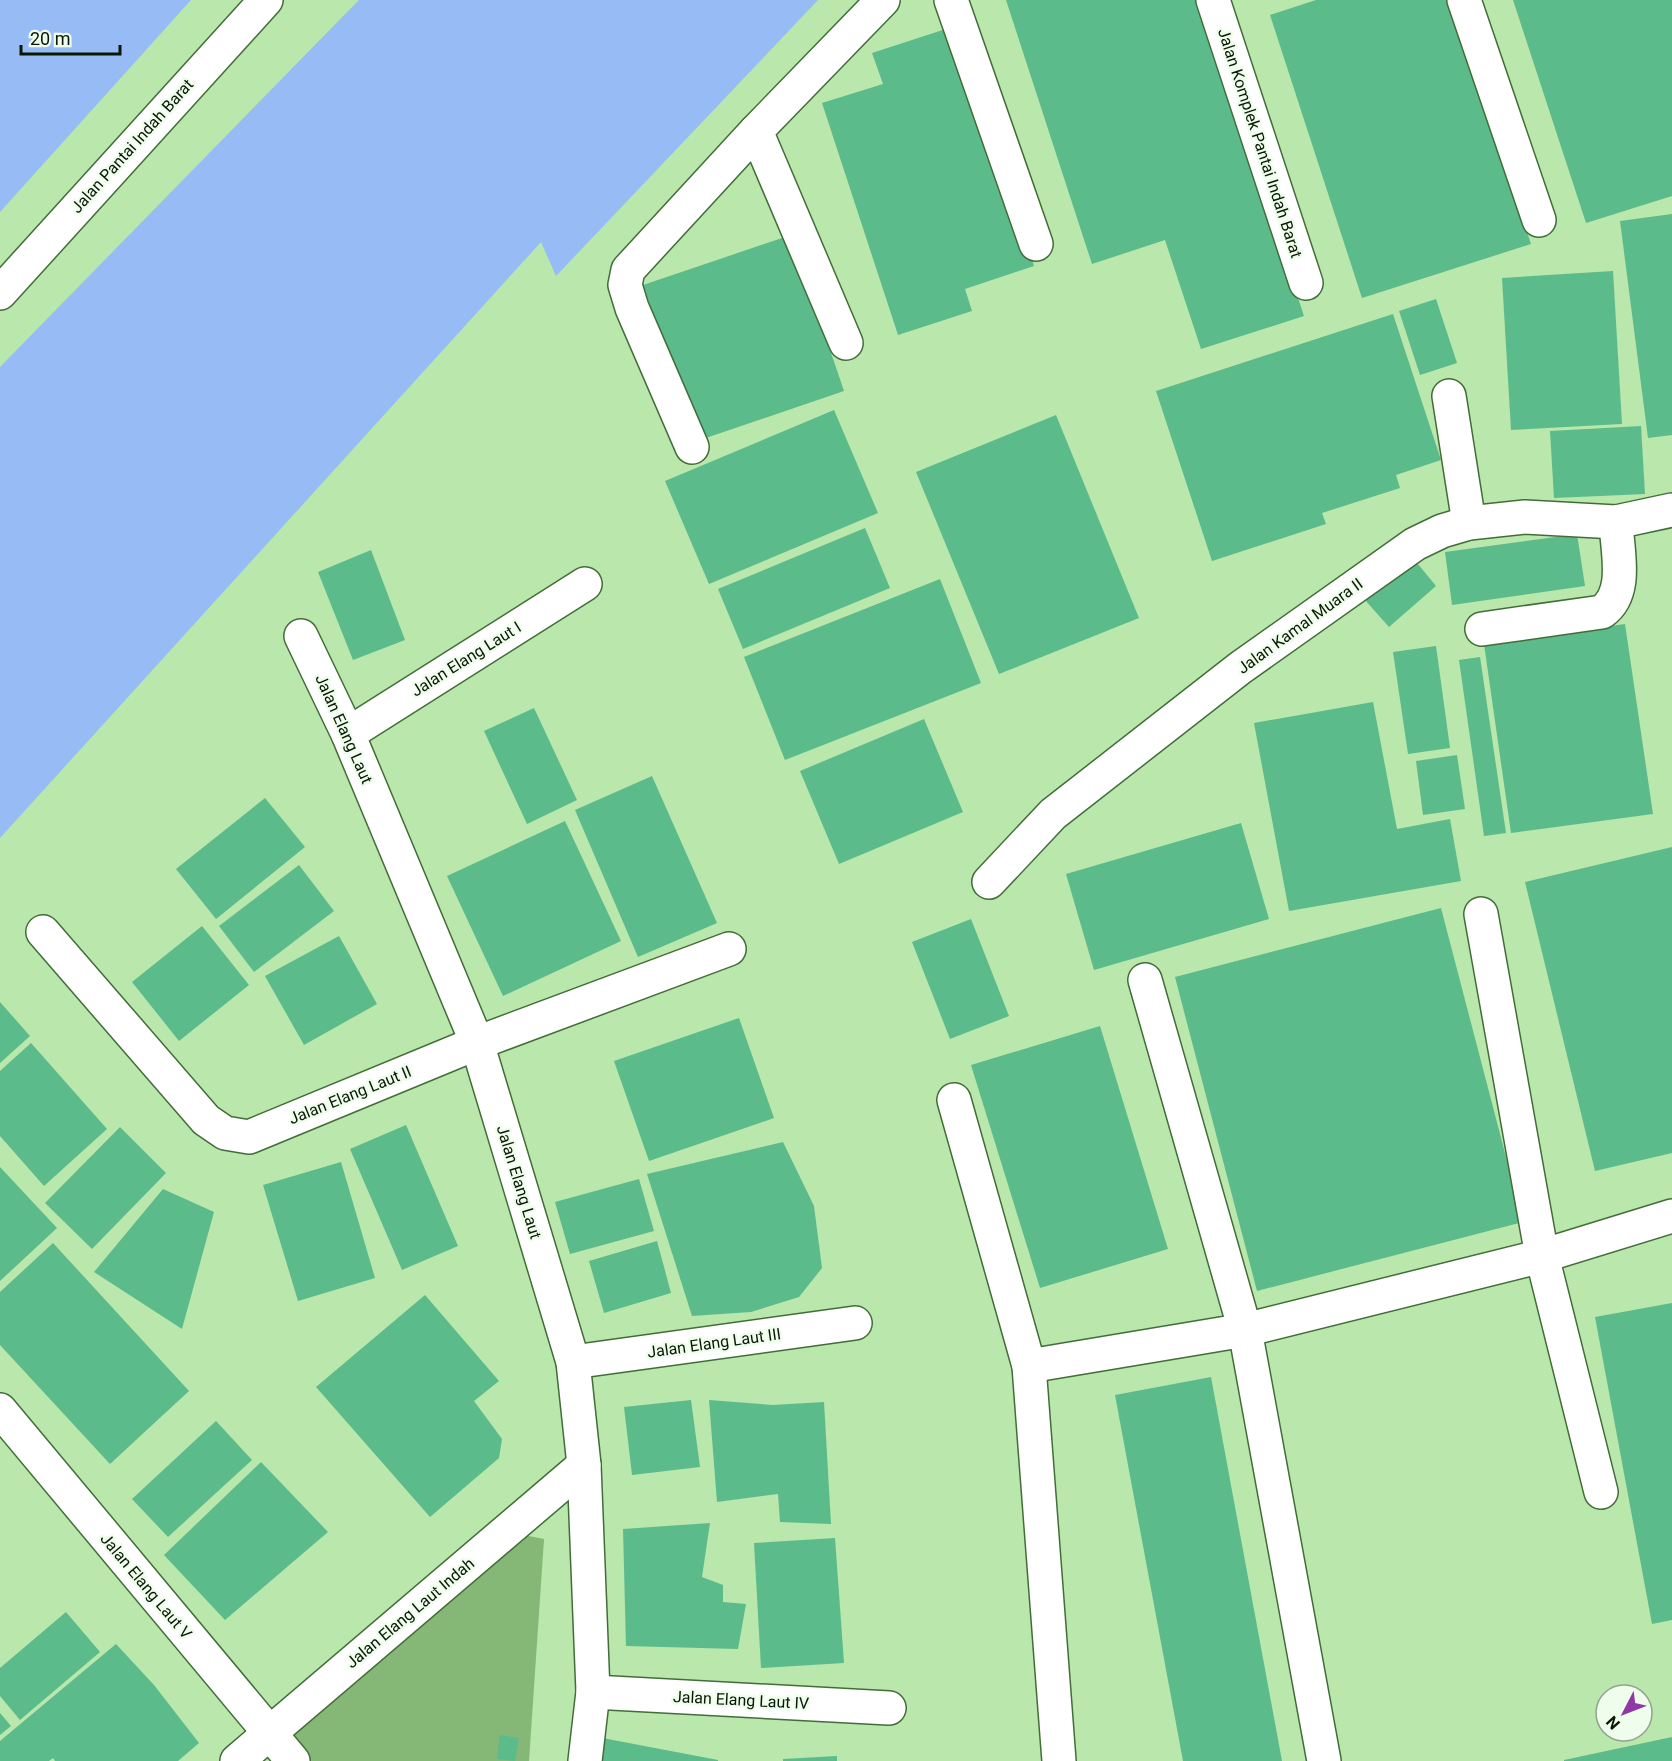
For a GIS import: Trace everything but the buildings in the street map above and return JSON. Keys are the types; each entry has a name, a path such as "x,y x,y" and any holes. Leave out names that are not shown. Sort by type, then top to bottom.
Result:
{"street":[{"name":"Jalan Pantai Indah Barat","path":"0,292 266,0"},
{"path":"692,447 632,308 625,285 627,270 756,131 883,0"},
{"path":"951,0 1036,244"},
{"path":"1464,0 1539,220"},
{"name":"Jalan Komplek Pantai Indah Barat","path":"1216,1 1306,284"},
{"path":"756,131 846,343"},
{"path":"1449,396 1469,523"},
{"name":"Jalan Kamal Muara II","path":"989,882 1053,814 1240,668 1415,544 1442,531 1469,523 1525,517 1616,522 1672,510"},
{"path":"1482,628 1602,612 1610,606 1615,598 1619,579 1616,522"},
{"name":"Jalan Elang Laut I","path":"348,734 585,584"},
{"name":"Jalan Elang Laut","path":"301,636 348,734 477,1043 573,1362 584,1465 593,1692 585,1761"},
{"path":"1482,914 1542,1256 1600,1492"},
{"name":"Jalan Elang Laut II","path":"43,932 206,1120 237,1137 249,1137 477,1043 729,949"},
{"path":"1145,980 1245,1330 1324,1761"},
{"path":"954,1100 1029,1366 1059,1761"},
{"path":"1029,1366 1245,1330 1542,1256 1672,1216"},
{"name":"Jalan Elang Laut III","path":"573,1362 855,1323"},
{"name":"Jalan Elang Laut V","path":"0,1410 293,1761"},
{"name":"Jalan Elang Laut Indah","path":"237,1761 584,1465"},
{"name":"Jalan Elang Laut IV","path":"593,1692 889,1708"}],"green space":[{"path":"513,1533 544,1539 529,1761 296,1761 284,1728"}],"water":[{"path":"0,0 191,0 0,212"},
{"path":"359,0 818,0 556,276 541,242 0,838 0,367"}]}
